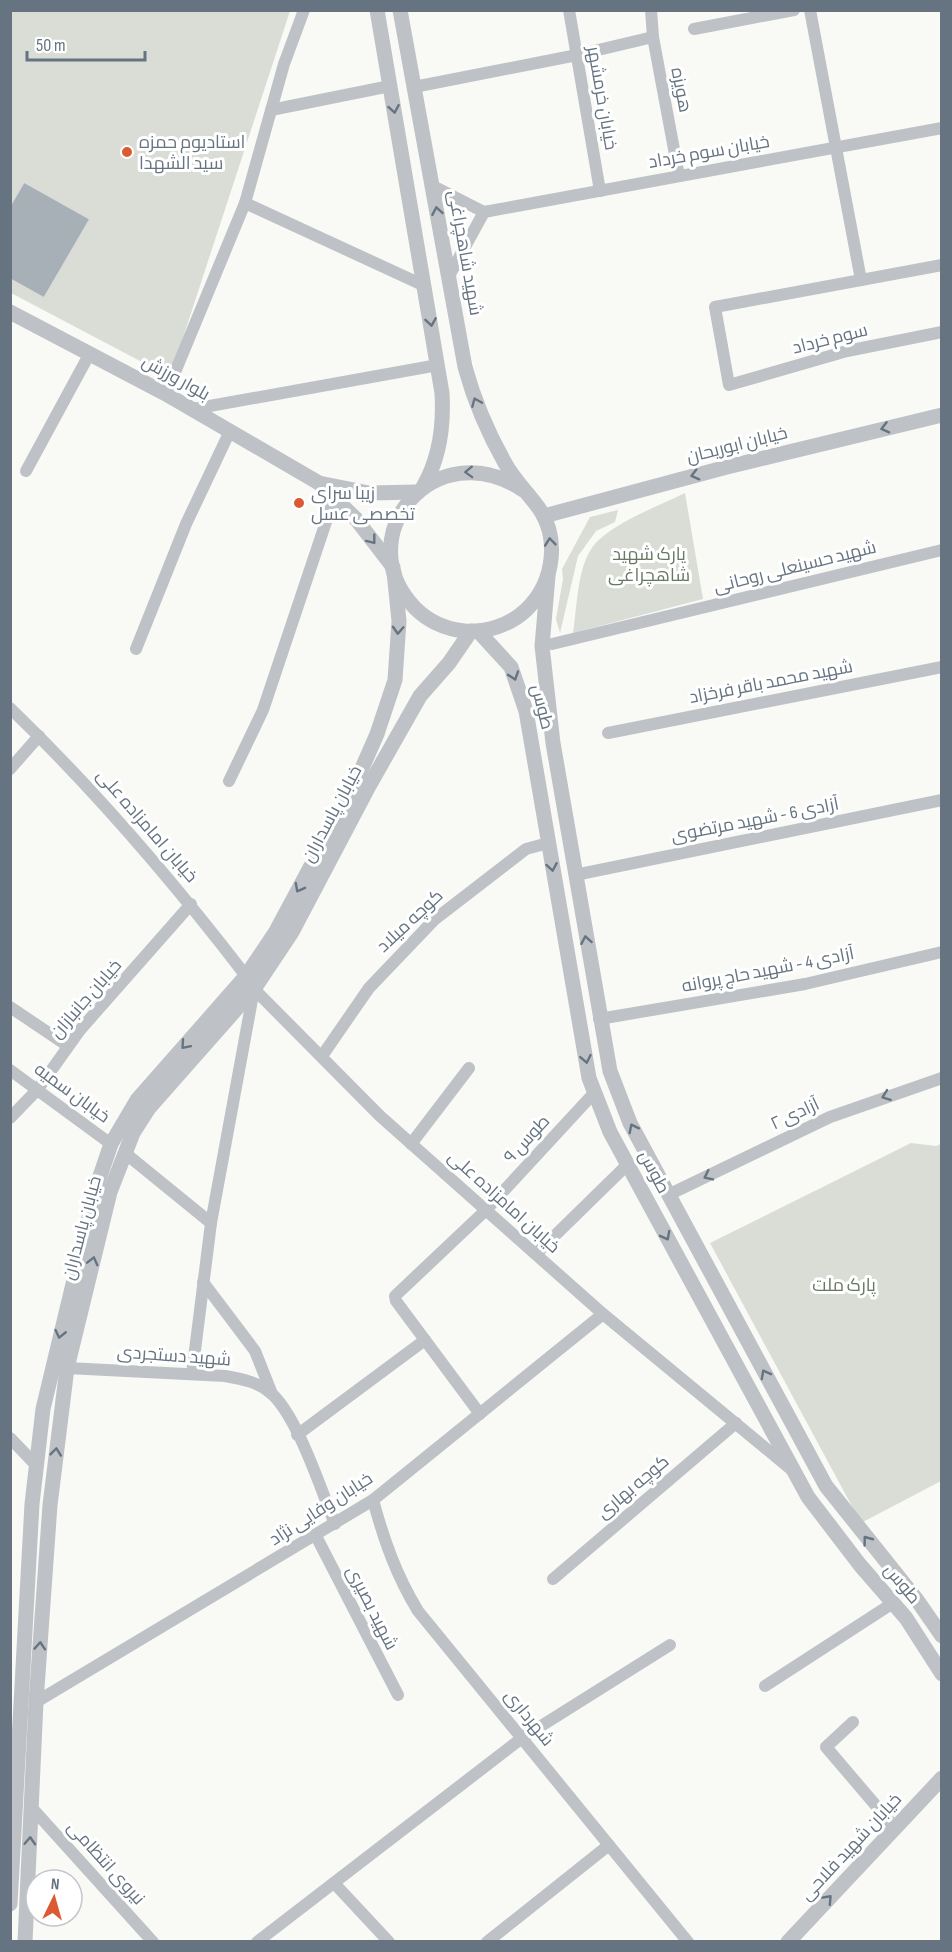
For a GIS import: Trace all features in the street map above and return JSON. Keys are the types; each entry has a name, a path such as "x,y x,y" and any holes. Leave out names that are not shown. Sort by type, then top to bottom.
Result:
{"street":[{"path":"166,394 245,203 271,110 304,10"},
{"path":"319,483 369,493 420,491 442,477 465,472 496,475 523,490 544,516 552,544 548,576 533,603 521,614 494,628 475,631 446,627 420,612 400,588 394,570 392,542 395,527 401,513 420,491 431,474 441,437 442,393 376,10"},
{"name":"شهید شاهچراغی","path":"400,10 449,279 473,394 505,464 523,490"},
{"name":"خیابان خرمشهر","path":"569,10 600,191"},
{"name":"هویزه","path":"651,10 653,36 679,176"},
{"path":"694,29 794,10"},
{"path":"810,10 861,280 942,265"},
{"path":"414,87 577,55 653,36"},
{"path":"271,110 390,86"},
{"name":"خیابان سوم خرداد","path":"484,212 942,128"},
{"path":"245,203 425,286 449,279 484,212 433,186"},
{"name":"سوم خرداد","path":"861,280 715,307 729,385 847,351 942,333"},
{"name":"بلوار ورزش","path":"10,312 166,394 319,483"},
{"path":"26,471 90,354"},
{"path":"193,409 438,365"},
{"name":"خیابان ابوریحان","path":"544,516 727,467 942,415"},
{"path":"136,649 186,524 230,431"},
{"path":"319,483 356,519 394,570"},
{"path":"229,782 263,710 334,498"},
{"name":"شهید حسینعلی روحانی","path":"552,644 942,550"},
{"name":"خیابان پاسداران","path":"10,1906 36,1465 43,1409 96,1188 111,1144 137,1100 246,976 275,933 356,782 377,734 395,680 399,621 394,570"},
{"name":"طوس","path":"548,576 542,646 553,743 610,1071 630,1123 826,1486 917,1600 942,1636"},
{"name":"خیابان پاسداران","path":"29,1868 36,1702 50,1505 67,1368 110,1192 133,1133 149,1108 254,989 292,932 369,786 420,696 475,631"},
{"name":"طوس","path":"475,631 511,667 526,711 579,1023 590,1078 610,1132 808,1497 893,1603 942,1674"},
{"name":"شهید محمد باقر فرخزاد","path":"608,733 942,667"},
{"name":"خیابان امامزاده علی","path":"10,708 74,770 191,904 246,976"},
{"path":"10,769 39,736"},
{"name":"آزادی 6 - شهید مرتضوی","path":"575,875 942,800"},
{"name":"کوچه میلاد","path":"322,1056 369,988 434,920 526,849 548,843"},
{"name":"خیابان جانبازان","path":"10,1118 38,1089 80,1029 191,904"},
{"name":"آزادی 4 - شهید حاج پروانه","path":"600,1019 805,984 942,951"},
{"path":"192,1374 211,1223 254,989"},
{"name":"خیابان امامزاده علی","path":"254,989 380,1116 411,1144 603,1314 795,1473"},
{"path":"10,1007 68,1046"},
{"path":"411,1144 469,1068"},
{"name":"خیابان سمیه","path":"10,1070 111,1144"},
{"name":"آزادی ۲","path":"668,1195 830,1117 942,1078"},
{"name":"طوس ۹","path":"480,1414 396,1301 397,1292 486,1210 595,1092"},
{"path":"125,1153 211,1223"},
{"path":"536,1254 628,1164"},
{"path":"203,1282 255,1351 272,1394"},
{"name":"خیابان وفایی نژاد","path":"36,1702 373,1500 603,1314"},
{"path":"297,1435 425,1340"},
{"name":"شهید دستجردی","path":"67,1368 225,1376 250,1381 272,1394 288,1414 335,1524"},
{"path":"739,1425 755,1427 766,1421"},
{"name":"کوچه بهاری","path":"553,1579 739,1425"},
{"path":"10,1438 36,1465"},
{"name":"شهرداری","path":"373,1500 387,1548 406,1591 418,1611 688,1941"},
{"name":"شهید بصیری","path":"316,1536 398,1695"},
{"path":"765,1686 893,1603"},
{"path":"257,1941 522,1738 670,1645"},
{"path":"853,1722 826,1747 895,1828"},
{"name":"خیابان شهید فلاحی","path":"788,1941 942,1778"},
{"name":"نیروی انتظامی","path":"32,1808 153,1941"},
{"path":"487,1941 609,1845"},
{"path":"334,1882 389,1941"}],"green space":[{"name":"استادیوم حمزه سید الشهدا","path":"10,11 290,11 173,368 168,372 161,372 11,293"},
{"name":"پارک شهید شاهچراغی","path":"685,493 703,599 573,633 582,570 590,551 597,542 633,517"},
{"path":"618,510 615,522 596,531 578,556 560,633 556,619 563,579 562,569 590,517"},
{"name":"پارک ملت","path":"911,1143 936,1146 941,1144 941,1481 861,1523 710,1243"}],"building":[{"path":"24,182 90,219 44,298 10,279 10,206"}],"place":[{"name":"استادیوم حمزه سید الشهدا","path":"127,152"},
{"name":"زیبا سرای تخصصی عسل","path":"299,503"}]}
